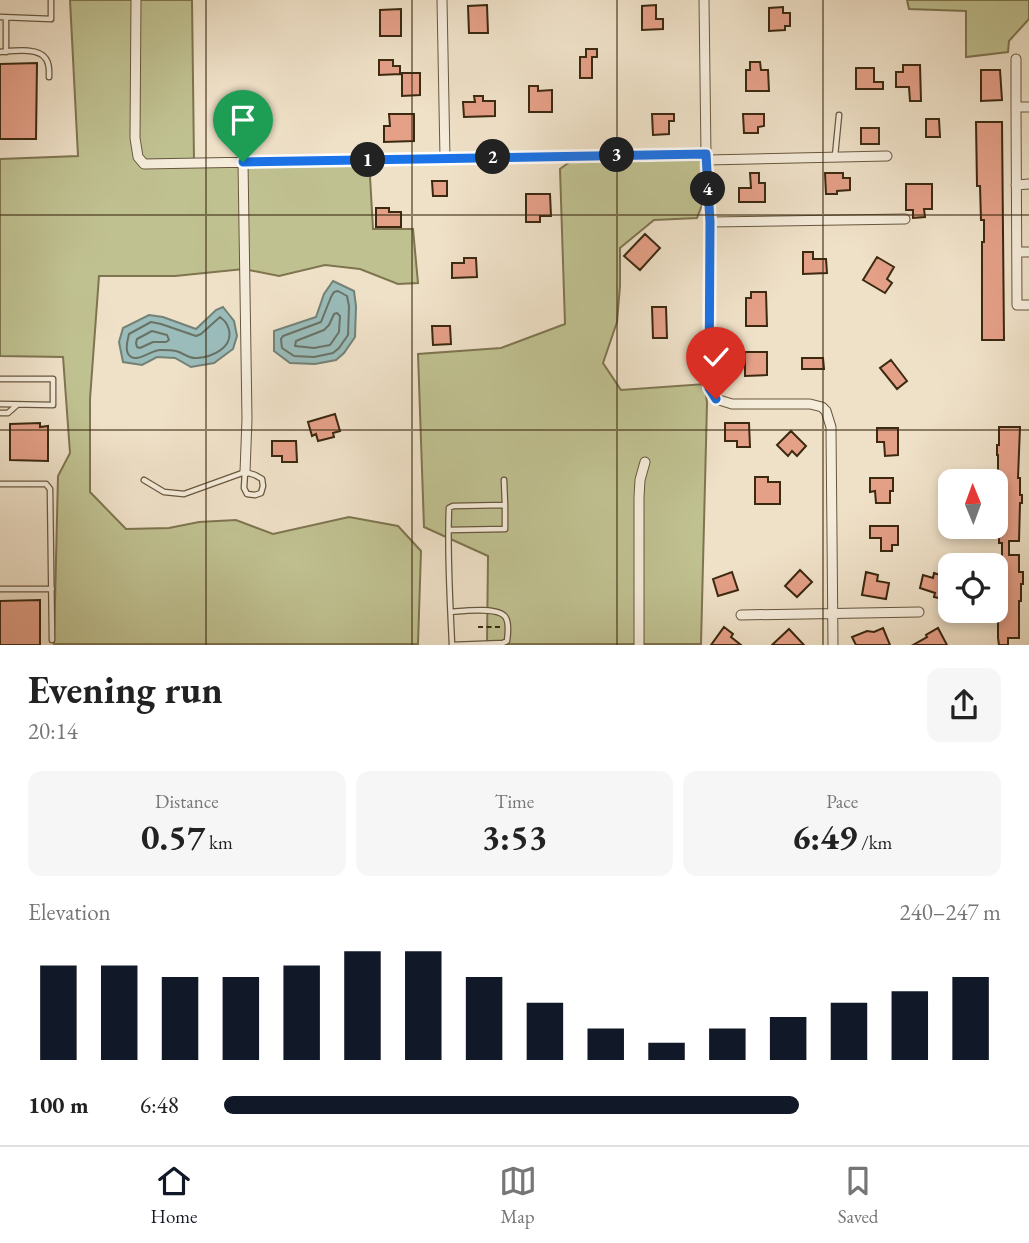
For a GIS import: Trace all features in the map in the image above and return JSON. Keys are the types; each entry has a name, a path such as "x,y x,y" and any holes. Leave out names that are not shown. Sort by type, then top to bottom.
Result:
{"street":[{"path":"136,0 135,138 138,157 144,164 445,158 887,156"},
{"path":"442,0 445,158"},
{"path":"704,0 706,157 710,222 709,388 716,399 732,404 810,404 826,411 831,427 833,645"},
{"path":"1016,59 1017,305 1029,305"},
{"path":"1016,107 1029,107"},
{"path":"243,162 247,409 245,472"},
{"path":"1016,185 1029,184"},
{"path":"710,222 905,219"},
{"path":"1017,252 1029,252"},
{"path":"639,645 639,497 645,462"},
{"path":"741,615 919,612"}],"lane":[{"path":"49,77 45,57 37,52 3,52 3,18 51,19 51,0"},
{"path":"835,156 839,115"},
{"path":"0,379 53,379 53,405 0,404"},
{"path":"0,412 8,413 18,404"},
{"path":"144,480 164,492 184,494 245,472 261,479 261,493 247,494 244,488 245,472"},
{"path":"449,530 505,529 504,480"},
{"path":"0,484 46,484 50,489 52,640"},
{"path":"451,612 501,612 507,621 507,641 452,645 451,612 449,530 449,510 453,506 505,505"},
{"path":"0,589 52,589"}],"path":[{"path":"478,627 502,627 502,622"}],"green space":[{"path":"70,0 192,0 194,160 369,159 373,229 413,229 418,283 398,284 360,269 325,265 279,276 244,269 175,276 99,276 90,399 90,492 126,529 169,528 199,522 236,520 273,534 349,517 398,526 421,551 418,644 54,644 58,476 70,453 63,357 0,356 0,159 78,156"},
{"path":"907,0 1029,0 1029,19 1009,41 1008,52 966,57 966,11 909,9"},
{"path":"700,160 706,194 697,218 654,220 620,248 617,322 603,363 621,390 705,384 707,403 701,644 487,644 488,556 424,527 418,354 501,348 565,324 560,169 571,161"}],"water":[{"path":"333,281 354,291 355,337 336,360 315,364 290,363 274,351 274,331 316,317 324,294"},
{"path":"223,307 234,321 237,336 233,349 214,363 191,367 175,358 157,357 142,365 123,362 119,342 123,328 149,315 196,329"}],"building":[{"path":"487,5 488,33 469,33 468,6"},
{"path":"656,5 656,19 663,19 663,29 642,30 642,6"},
{"path":"783,7 783,13 790,13 790,26 785,26 785,30 769,31 769,8"},
{"path":"401,9 401,36 380,36 380,10"},
{"path":"586,49 597,49 597,57 592,57 592,78 580,78 580,57 586,57"},
{"path":"379,60 393,60 393,66 400,66 400,74 379,75"},
{"path":"750,62 760,62 761,70 768,70 769,91 746,91 746,70 750,70"},
{"path":"37,63 36,139 0,139 0,64"},
{"path":"903,65 920,65 921,101 910,101 909,87 896,87 896,72 903,72"},
{"path":"856,68 874,68 874,82 883,82 883,89 856,89"},
{"path":"981,70 1000,70 1002,100 981,101"},
{"path":"402,73 420,73 420,95 402,96"},
{"path":"529,86 538,86 538,91 552,90 552,112 529,112"},
{"path":"474,96 483,96 483,101 495,101 495,116 464,117 463,102 475,102"},
{"path":"389,114 414,114 414,141 384,142 384,126 390,126"},
{"path":"652,114 674,114 674,121 669,121 669,134 653,135"},
{"path":"743,114 764,114 764,126 758,127 758,133 744,133"},
{"path":"926,119 939,119 940,137 926,137"},
{"path":"976,122 1002,122 1004,340 982,340 984,220 981,220 980,186 977,186"},
{"path":"861,128 879,128 879,144 861,144"},
{"path":"750,173 759,173 759,183 765,183 765,202 739,202 739,188 751,188"},
{"path":"825,173 843,173 843,178 850,178 850,190 826,194"},
{"path":"432,181 447,181 447,196 433,196"},
{"path":"906,184 932,184 932,209 924,209 925,217 913,218 913,210 906,210"},
{"path":"526,194 550,194 551,216 540,216 540,222 526,222"},
{"path":"376,208 401,212 401,227 376,227"},
{"path":"645,234 660,248 640,270 624,256"},
{"path":"803,252 813,252 813,259 826,259 827,273 803,274"},
{"path":"877,257 894,267 887,279 892,283 885,293 863,280"},
{"path":"464,258 476,258 477,277 452,278 452,263 464,263"},
{"path":"751,292 766,292 767,326 746,326 746,298 751,298"},
{"path":"652,307 666,307 667,338 653,338"},
{"path":"432,326 450,326 451,344 433,345"},
{"path":"745,352 767,352 767,375 745,376"},
{"path":"802,358 823,358 824,369 802,369"},
{"path":"891,360 907,381 897,389 880,368"},
{"path":"335,414 340,431 333,433 334,437 318,441 316,434 312,436 308,422"},
{"path":"40,423 40,427 48,426 48,461 10,460 10,424"},
{"path":"725,423 749,423 750,447 737,447 737,441 725,441"},
{"path":"999,427 1020,427 1018,478 1022,503 1019,541 1009,541 1009,555 1019,555 1019,572 1023,572 1023,584 1019,601 1019,638 1008,638 1008,645 999,645 998,638 998,623 1008,623 1008,553 1002,553 1002,543 999,543 999,539 1008,539 1008,469 998,469"},
{"path":"877,428 898,428 898,455 885,456 884,442 877,442"},
{"path":"791,431 806,446 797,456 792,451 788,456 777,445"},
{"path":"272,441 296,441 297,462 282,462 282,456 272,456"},
{"path":"755,477 768,477 768,482 780,482 780,504 755,504"},
{"path":"870,478 893,478 890,503 876,503 875,491 870,492"},
{"path":"870,526 898,526 898,545 892,545 892,551 881,551 881,538 870,538"},
{"path":"800,570 812,582 797,597 785,586"},
{"path":"732,572 738,590 718,596 713,579"},
{"path":"866,572 878,575 877,581 889,583 886,599 862,595"},
{"path":"934,573 938,574 938,598 934,597 935,593 920,588 923,575 933,578"},
{"path":"40,600 40,645 0,645 0,601"},
{"path":"724,627 733,634 731,637 741,645 711,645"},
{"path":"883,628 890,645 856,645 852,637 867,631 874,632"},
{"path":"938,628 947,645 913,645 927,637 926,635"},
{"path":"789,629 804,645 772,645"}],"route":[{"path":"243,162 706,154 710,222 709,388 716,399"}]}
